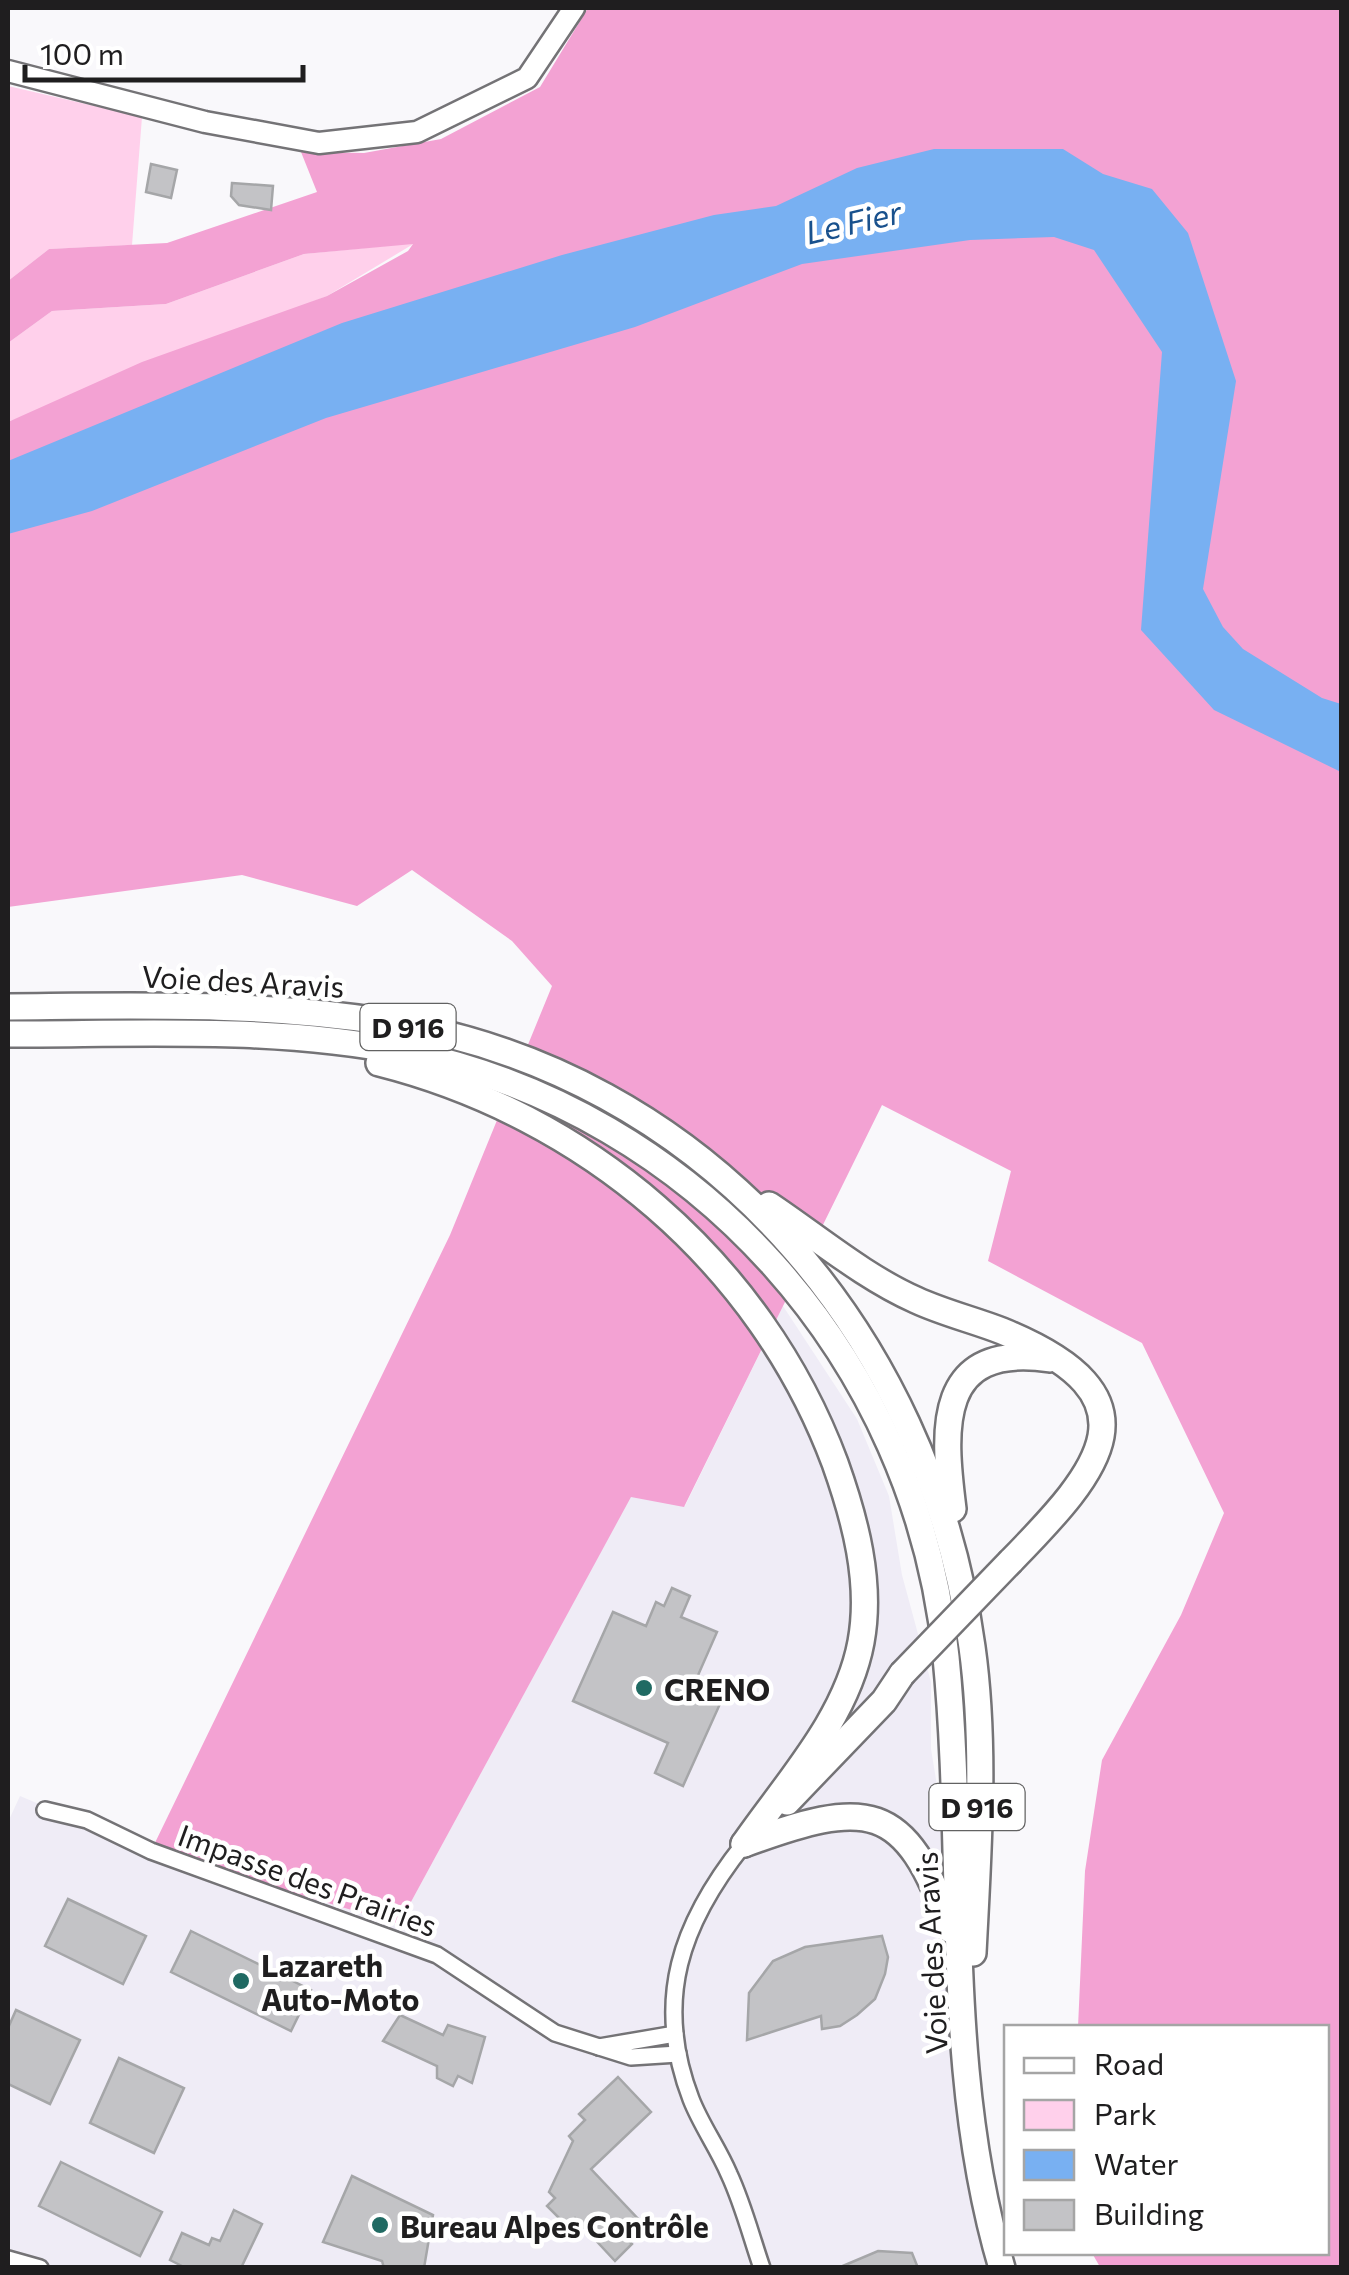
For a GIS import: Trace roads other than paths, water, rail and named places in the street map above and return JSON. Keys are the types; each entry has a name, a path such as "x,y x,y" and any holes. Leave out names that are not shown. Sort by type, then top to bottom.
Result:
{"highway":[{"name":"Voie des Aravis","path":"8,1007 202,1006 388,1022 460,1038 564,1076 613,1100 699,1158 777,1226 853,1325 892,1392 928,1472 965,1608 978,1708 970,2075"},
{"name":"Voie des Aravis","path":"8,1034 272,1036 408,1053 470,1069 567,1107 644,1151 702,1193 749,1235 811,1308 846,1355 877,1412 906,1481 934,1580 951,1716 957,1948 976,2151 1002,2268"},
{"path":"272,1036 434,1079 535,1123 631,1185 716,1265 758,1317 797,1381 826,1440 848,1504 861,1559 864,1620 846,1691 744,1844"},
{"path":"699,1158 885,1284 939,1310 1000,1330 1060,1362 1081,1379 1097,1404 1102,1422 1098,1454 1073,1497 902,1674 884,1701 744,1844"},
{"path":"965,1608 946,1456 948,1409 962,1385 990,1364 1025,1357 1060,1362"},
{"path":"846,1691 875,1686 902,1674"},
{"path":"744,1844 828,1816 854,1816 884,1825 910,1843 923,1860 957,1948"}],"street":[{"path":"8,71 205,122 318,143 417,132 527,78 574,8"},
{"name":"Impasse des Prairies","path":"45,1810 87,1820 150,1851 438,1954 536,2022 595,2048 631,2058 678,2054"},
{"path":"744,1844 708,1892 684,1941 676,1978 675,2034 692,2102 732,2178 762,2268"},
{"path":"595,2048 675,2034"},
{"path":"8,2259 40,2268"}],"water":[{"name":"Le Fier","path":"934,149 1063,149 1103,174 1152,189 1188,233 1236,381 1203,589 1223,627 1243,649 1322,698 1341,704 1341,772 1214,710 1141,630 1162,352 1094,250 1054,237 970,240 802,264 635,327 326,418 92,511 8,534 8,461 342,323 562,255 714,215 776,206 857,168"}],"place":[{"name":"CRENO","path":"644,1688"},
{"name":"Lazareth Auto-Moto","path":"241,1981"},
{"name":"Bureau Alpes Contrôle","path":"380,2225"}]}
